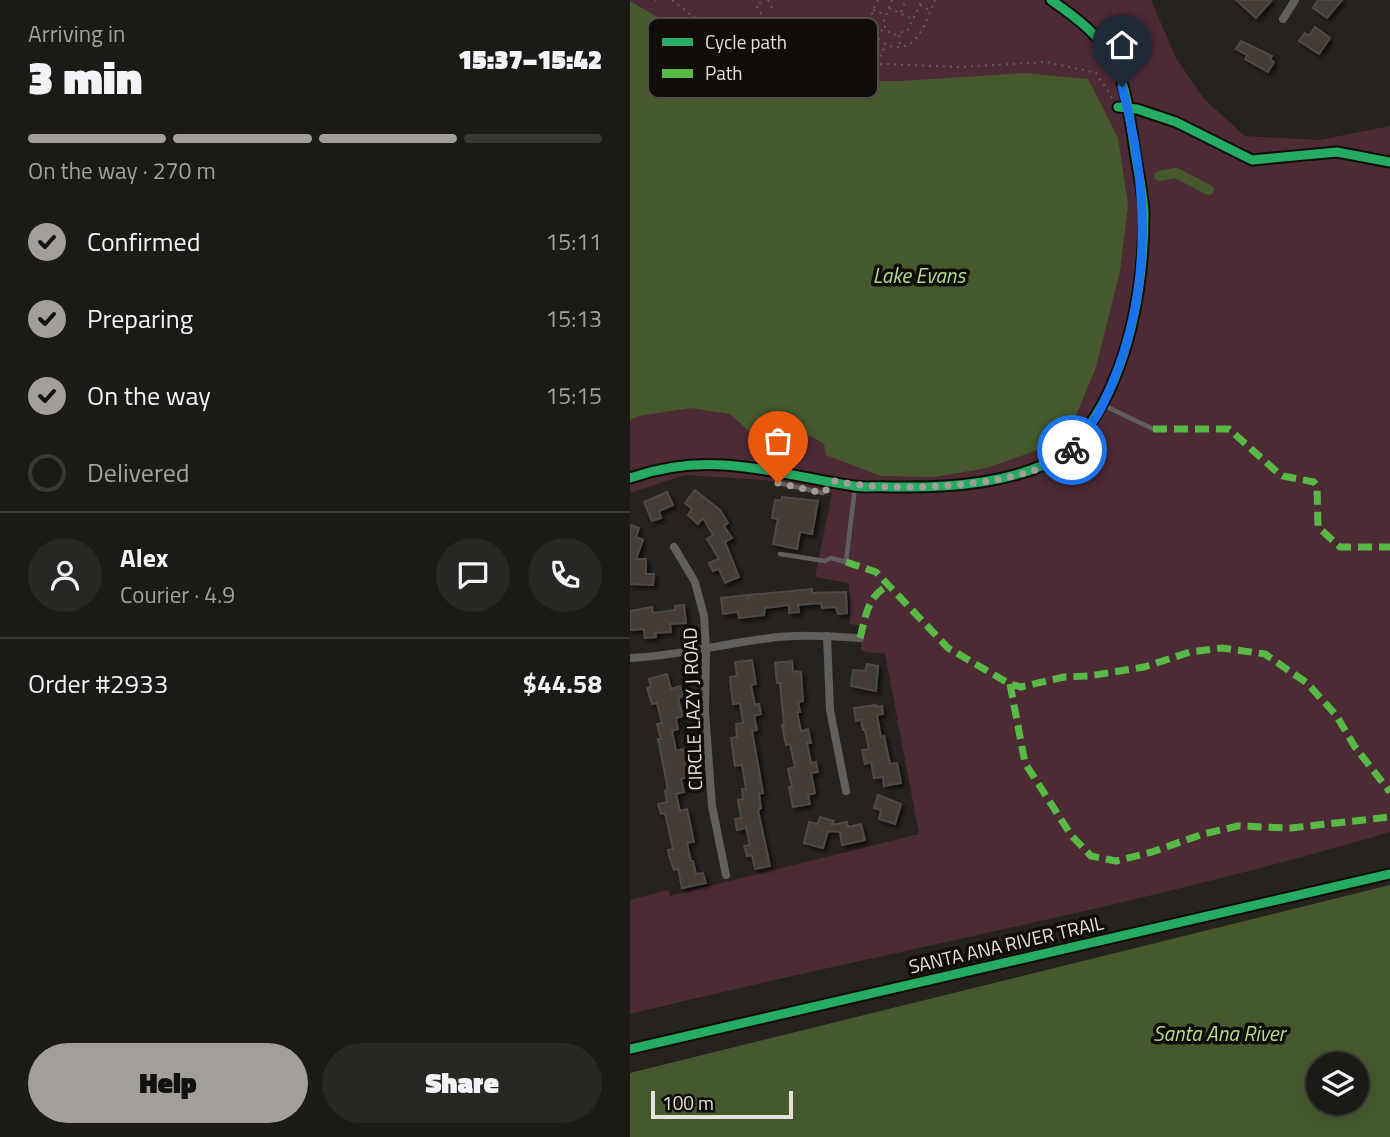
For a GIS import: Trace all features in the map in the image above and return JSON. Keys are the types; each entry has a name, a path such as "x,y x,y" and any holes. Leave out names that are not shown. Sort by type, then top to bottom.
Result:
{"street":[{"path":"630,478 647,472 705,463 741,464 856,486 937,488 997,479 1036,469 1070,453 1103,405 1129,338 1141,278 1144,211 1116,67 1100,40 1080,20 1051,0"},
{"path":"1283,19 1295,0"},
{"name":"CIRCLE LAZY J ROAD","path":"674,547 695,582 704,616 705,712 712,806 726,875"},
{"path":"827,636 830,710 846,791"},
{"path":"630,658 662,656 765,638 860,638"}],"lane":[{"path":"1103,405 1153,429"},
{"path":"774,470 778,483 823,493 835,481"},
{"path":"780,554 825,561 831,558 846,562 856,486"}],"path":[{"path":"672,0 696,18"},
{"path":"761,14 756,5 765,0 772,8"},
{"path":"871,18 878,0"},
{"path":"892,0 883,23 891,34 899,35 908,30 922,0"},
{"path":"900,13 906,0"},
{"path":"878,38 886,45 900,47 912,42 918,36 936,0"},
{"path":"920,5 930,10"},
{"path":"888,8 913,19"},
{"path":"873,10 885,15"},
{"path":"878,33 885,28"},
{"path":"899,35 900,47"},
{"path":"878,61 886,45"},
{"path":"878,65 960,67 1047,62 1096,73 1122,108"}],"shaded area":[{"path":"630,0 1151,0 1176,58 1204,99 1245,136 1319,140 1390,126 1390,832 1296,859 1106,906 630,1014 630,900 668,890 670,896 919,834 885,654 861,651 862,626 850,624 849,583 815,577 832,493 803,491 797,486 763,480 685,475 630,493"}],"water":[{"name":"Lake Evans","path":"630,1 659,18 648,18 648,98 878,98 878,81 1024,73 1088,79 1118,138 1128,205 1120,272 1096,367 1073,423 1046,447 987,468 934,477 881,476 826,455 824,444 811,436 796,438 788,449 754,436 730,414 691,408 638,416 630,420"},
{"name":"Santa Ana River","path":"1390,885 1390,1137 630,1137 630,1073"}],"building":[{"path":"1236,0 1272,0 1256,18"},
{"path":"1318,0 1342,0 1327,18 1313,8"},
{"path":"1315,27 1330,38 1319,54 1299,41 1305,33 1309,36"},
{"path":"1241,41 1272,56 1270,59 1274,62 1268,72 1245,59 1247,55 1236,49"},
{"path":"695,490 720,510 728,523 724,526 732,538 725,542 739,577 725,583 719,569 713,571 709,563 719,559 707,539 713,535 703,518 698,524 688,515 692,509 685,503"},
{"path":"667,492 673,505 659,511 661,518 652,521 644,502"},
{"path":"782,497 818,501 812,534 800,532 797,549 773,544 778,519 772,518 775,500 781,501"},
{"path":"630,525 639,528 636,537 643,540 636,559 646,559 646,574 654,574 653,585 630,584"},
{"path":"812,589 812,593 846,592 847,613 838,614 836,607 822,608 821,603 798,605 799,612 789,613 789,605 765,608 764,615 739,618 738,612 723,614 721,598 747,595 748,598 749,595"},
{"path":"684,605 686,623 670,624 671,632 655,633 656,637 645,638 644,629 630,630 630,611 652,607 653,613 675,610 675,606"},
{"path":"752,660 756,684 751,685 755,705 759,704 761,714 754,716 757,730 752,731 763,793 759,794 761,808 758,810 770,866 755,869 752,855 747,856 744,846 750,845 746,828 737,830 735,819 741,818 738,800 743,799 742,789 746,789 742,765 735,766 731,738 737,737 736,724 743,723 740,703 733,704 730,677 737,676 735,662"},
{"path":"792,661 793,671 801,672 803,701 798,702 800,712 797,712 801,731 808,729 811,743 807,743 811,763 816,762 818,772 811,773 815,793 808,795 810,804 793,807 788,769 795,767 782,725 780,683 777,683 775,663"},
{"path":"867,664 878,666 876,691 851,686 853,670 865,671"},
{"path":"667,674 671,689 680,686 683,697 678,698 683,716 676,718 678,729 672,731 676,751 683,749 690,776 681,779 684,792 676,794 680,811 687,809 694,842 687,843 691,861 696,874 703,873 706,883 682,888 678,869 674,870 669,855 668,850 673,849 665,813 661,814 658,804 667,802 665,791 668,790 658,739 661,739 657,724 662,723 657,703 652,704 647,688 651,687 649,679"},
{"path":"882,706 883,714 877,715 881,737 884,736 890,764 897,763 901,783 884,786 883,777 874,778 871,762 865,764 862,750 869,749 865,730 861,720 856,721 854,708"},
{"path":"878,795 901,804 895,824 879,819 881,810 874,808"},
{"path":"820,817 834,821 832,825 847,822 848,827 861,824 865,840 842,845 840,832 828,831 823,848 804,843 809,822 818,824"}],"waterway":[{"path":"1159,176 1176,173 1209,190"}],"marked path":[{"path":"1153,429 1229,429 1283,476 1314,482 1317,486 1318,527 1340,547 1390,547"},
{"path":"846,562 876,572 948,648 1010,684 1021,687 1064,677 1089,676 1144,667 1190,652 1222,648 1265,654 1307,683 1336,715 1355,747 1390,792"},
{"path":"860,638 872,600 890,585"},
{"path":"1010,684 1025,763 1071,835 1091,856 1116,861 1238,826 1291,828 1390,817"}],"cycle path":[{"path":"630,478 688,465 716,465 769,471 859,487 959,485 1025,472 1073,449 1103,403 1124,351 1137,296 1144,213 1128,106 1117,68 1097,38 1051,0"},
{"path":"1118,107 1137,109 1176,122 1252,160 1337,152 1390,162"},
{"name":"SANTA ANA RIVER TRAIL","path":"630,1049 1390,874"}],"way so far":[{"path":"778,483 823,493 835,481 856,486 937,488 997,479 1036,469 1072,450"}],"route":[{"path":"1072,450 1102,407 1129,338 1141,278 1144,211 1128,107 1122,87"}]}
